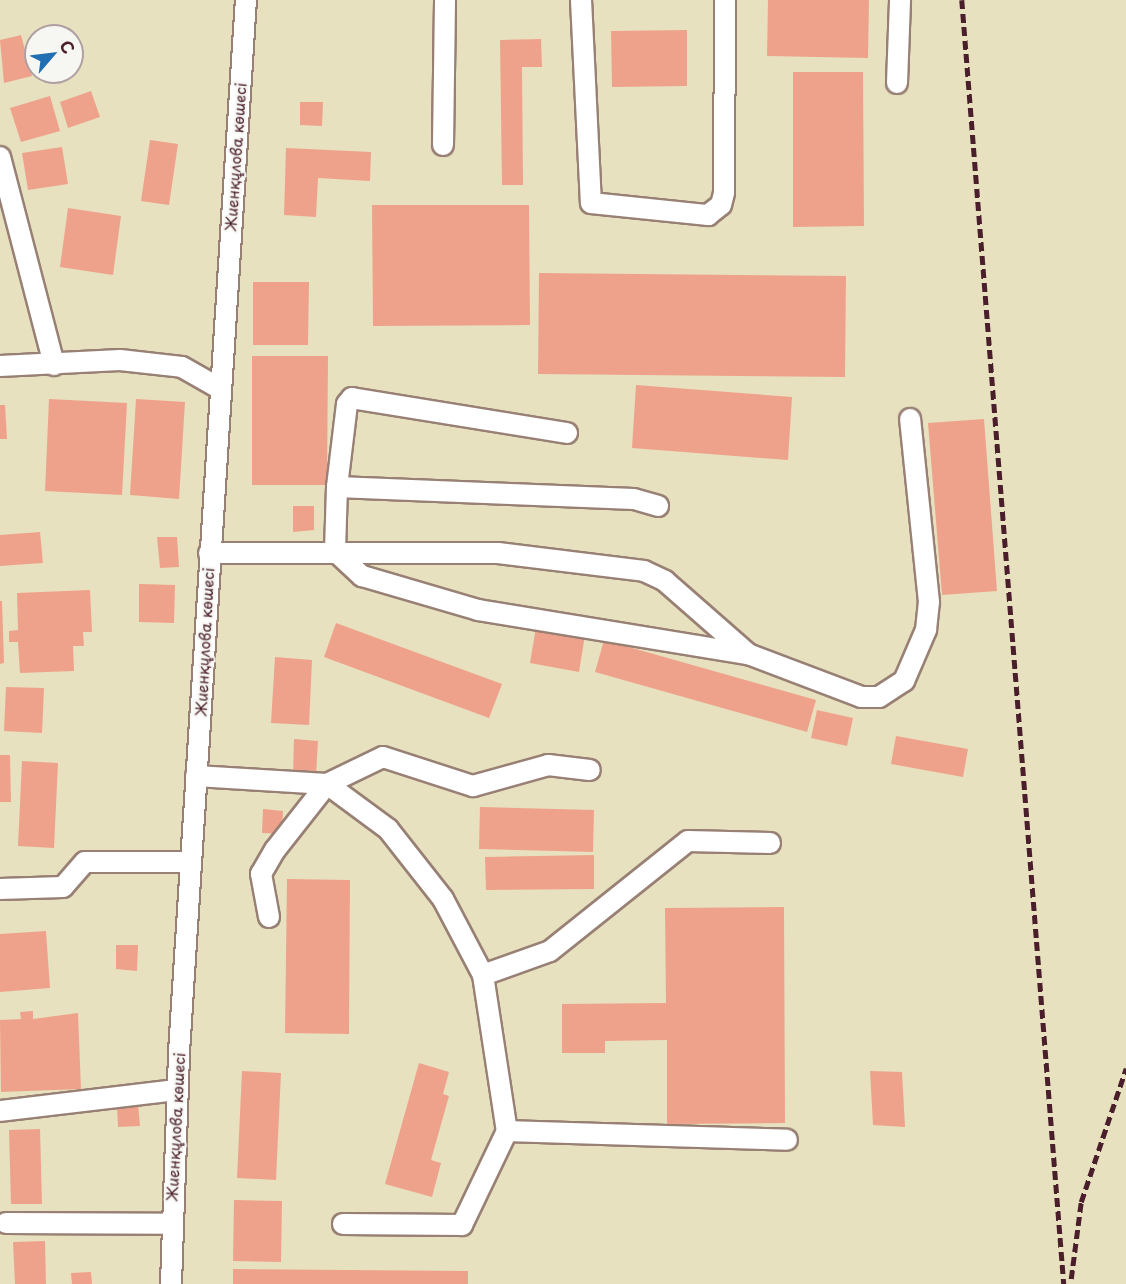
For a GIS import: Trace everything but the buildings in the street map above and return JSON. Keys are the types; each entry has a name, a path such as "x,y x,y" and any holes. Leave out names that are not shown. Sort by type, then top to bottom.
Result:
{"street":[{"name":"Жиенқұлова көшесі","path":"171,1284 171,1224 177,1090 190,862 246,0"},
{"path":"442,145 445,0"},
{"path":"581,0 591,203 708,215 721,205 724,193 725,0"},
{"path":"897,83 900,0"},
{"path":"0,157 54,365"},
{"path":"0,366 120,360 182,367 219,388"},
{"path":"567,433 352,398 346,404 337,487 335,551 362,576 478,610 748,654 861,697 879,697 904,681 926,630 929,602 910,419"},
{"path":"337,487 634,500 658,506"},
{"path":"209,553 335,551 498,553 644,571 665,581 748,654"},
{"path":"269,917 261,874 327,784 383,757 473,786 548,765 590,770"},
{"path":"196,776 327,784 388,829 443,899 483,975 507,1131 462,1225 342,1224"},
{"path":"483,975 550,951 688,841 770,843"},
{"path":"0,889 63,887 85,862 190,862"},
{"path":"0,1111 177,1090"},
{"path":"507,1131 787,1140"},
{"path":"6,1223 171,1224"}],"railway":[{"path":"962,0 1064,1284"},
{"path":"1071,1279 1081,1202 1126,1068"}]}
